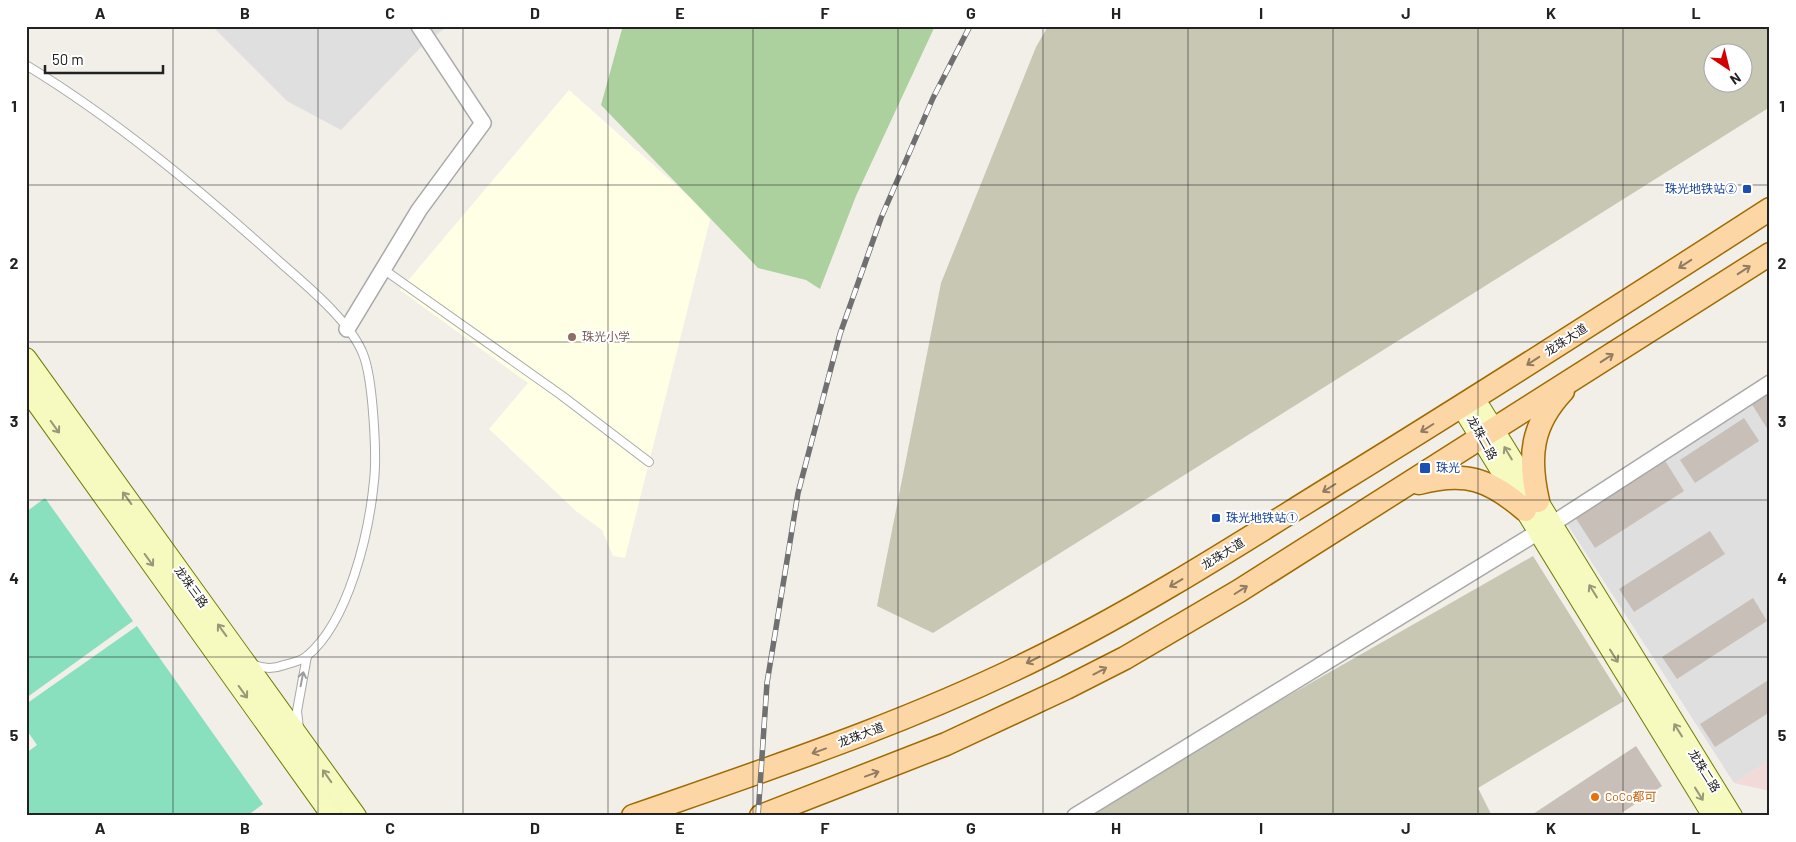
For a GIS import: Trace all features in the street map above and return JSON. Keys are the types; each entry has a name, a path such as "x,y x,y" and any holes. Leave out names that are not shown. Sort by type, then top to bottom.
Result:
{"main road":[{"name":"龙珠大道","path":"633,816 870,732 981,685 1048,653 1162,591 1468,402 1770,209"},
{"path":"761,816 946,744 1066,688 1182,625 1488,434 1770,254"},
{"name":"龙珠三路","path":"26,358 300,737 349,814"},
{"path":"1404,487 1457,476 1482,480 1531,505 1532,449 1538,432 1556,399 1578,376"},
{"name":"龙珠三路","path":"26,388 349,814"},
{"name":"龙珠二路","path":"1468,402 1468,417 1488,434 1713,816"},
{"name":"龙珠二路","path":"1545,528 1732,816"}],"street":[{"path":"347,329 419,210 483,123 420,26"},
{"path":"1075,816 1545,528 1770,383"}],"lane":[{"path":"26,65 73,94 216,204 329,306 363,354 372,396 374,480 358,565 346,597 330,628 307,656 294,663 268,668 244,661"},
{"path":"383,269 561,395 649,462"},
{"path":"300,737 297,711 307,656"}],"shaded area":[{"path":"212,26 448,26 424,44 341,130 287,101"},
{"path":"1048,26 1770,26 1770,107 933,633 877,606 941,283 1036,47"},
{"name":"珠光小学","path":"569,90 711,216 625,558 613,556 602,530 576,511 489,429 528,383 400,290"},
{"path":"1770,377 1770,760 1734,783 1560,513"},
{"path":"1533,556 1624,701 1478,788 1492,816 1078,816"},
{"path":"1770,760 1770,791 1734,783"}],"green space":[{"path":"620,26 935,26 856,196 820,289 806,280 758,268 601,105 622,29"},
{"path":"45,498 133,621 26,698 26,512"},
{"path":"137,626 263,804 247,816 26,816 26,753 37,745 26,729 26,704"}],"building":[{"path":"1770,391 1770,433 1751,403"},
{"path":"1744,418 1759,441 1695,483 1680,460"},
{"path":"1664,459 1684,491 1595,548 1575,517"},
{"path":"1710,531 1725,554 1634,612 1619,589"},
{"path":"1753,598 1767,621 1677,679 1662,657"},
{"path":"1770,679 1770,712 1715,747 1700,724"},
{"path":"1636,746 1662,786 1617,816 1530,816"}],"railway":[{"path":"758,816 767,683 798,493 840,334 881,218 933,98 970,26"}],"place":[{"name":"珠光地铁站②","path":"1747,189"},
{"name":"珠光小学","path":"572,337"},
{"name":"珠光","path":"1425,468"},
{"name":"珠光地铁站①","path":"1216,518"},
{"name":"CoCo都可","path":"1595,797"}]}
